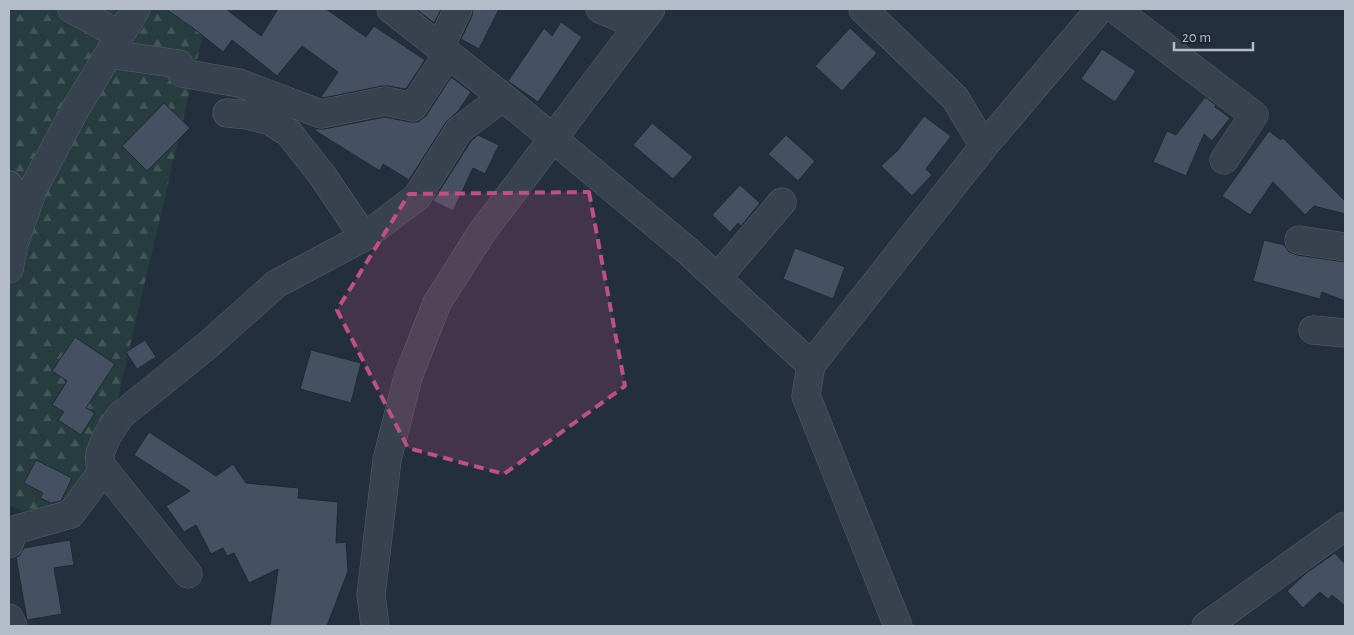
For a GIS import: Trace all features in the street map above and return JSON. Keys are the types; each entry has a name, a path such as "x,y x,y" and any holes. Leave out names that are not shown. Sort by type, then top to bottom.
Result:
{"street":[{"path":"72,9 114,45 179,64 182,73 239,83 321,114 385,101 413,108 444,51 458,9"},
{"path":"12,257 33,189 76,108 136,9"},
{"path":"391,9 503,97 689,252 811,365"},
{"path":"375,626 372,595 388,460 408,377 437,303 482,232 645,17 600,9"},
{"path":"862,9 955,98 984,146"},
{"path":"898,626 806,396 811,365 984,146 1100,9"},
{"path":"1115,9 1254,115 1224,160"},
{"path":"188,574 100,464 100,452 107,436 120,416 209,344 276,284 364,238 417,197 459,130 503,97"},
{"path":"227,113 247,115 270,121 289,133 322,175 364,238"},
{"path":"9,185 12,257"},
{"path":"717,278 782,202"},
{"path":"1299,240 1345,247"},
{"path":"1312,330 1345,333"},
{"path":"9,544 14,530 71,514 104,469"},
{"path":"1206,626 1345,526"},
{"path":"9,618 13,626"}],"highlighted area":[{"path":"589,192 625,386 504,474 408,448 337,310 409,194"}],"green space":[{"path":"9,9 209,9 118,397 104,469 80,494 37,516 9,505"}],"building":[{"path":"166,9 226,9 261,36 278,9 326,9 366,37 374,26 425,60 406,89 382,86 323,98 321,97 338,72 302,46 277,76 232,40 223,52"},
{"path":"416,9 441,9 434,23"},
{"path":"473,9 499,9 479,49 461,39 472,16"},
{"path":"561,22 582,37 538,102 508,81 544,28 552,36"},
{"path":"850,28 877,53 842,91 815,66"},
{"path":"1102,49 1136,71 1115,102 1081,79"},
{"path":"451,77 471,92 458,111 446,122 409,180 383,164 380,171 314,130 385,117 418,122 426,116"},
{"path":"1205,97 1230,118 1212,141 1204,134 1186,176 1153,162 1167,131 1176,135"},
{"path":"164,103 190,128 147,171 122,146"},
{"path":"924,116 951,136 926,169 932,175 912,196 881,166 898,150"},
{"path":"652,123 693,157 673,179 633,145"},
{"path":"1269,131 1281,140 1283,138 1345,201 1345,214 1314,206 1305,215 1273,182 1250,215 1222,196"},
{"path":"478,135 499,145 485,174 473,168 453,211 433,201 471,141"},
{"path":"786,135 815,161 798,181 768,154"},
{"path":"740,185 760,203 741,226 738,223 730,232 712,215"},
{"path":"1264,240 1284,245 1289,252 1297,255 1345,262 1345,301 1322,292 1320,299 1253,281"},
{"path":"795,248 845,267 833,299 783,279"},
{"path":"75,337 115,364 86,408 95,413 81,435 58,420 64,412 52,405 67,381 52,371"},
{"path":"145,340 156,357 137,369 126,352"},
{"path":"311,350 361,363 351,403 300,389"},
{"path":"149,432 216,476 233,464 246,483 299,488 298,498 338,502 336,543 346,542 348,571 327,626 270,626 278,569 249,583 234,553 227,556 223,548 211,554 196,525 184,532 166,506 190,491 134,455"},
{"path":"36,460 72,478 61,501 51,503 40,498 43,493 24,483"},
{"path":"70,540 74,565 54,568 62,614 27,620 16,557 19,556 24,548"},
{"path":"1335,553 1345,564 1345,606 1332,595 1328,599 1320,592 1303,608 1287,591 1305,574"}]}
